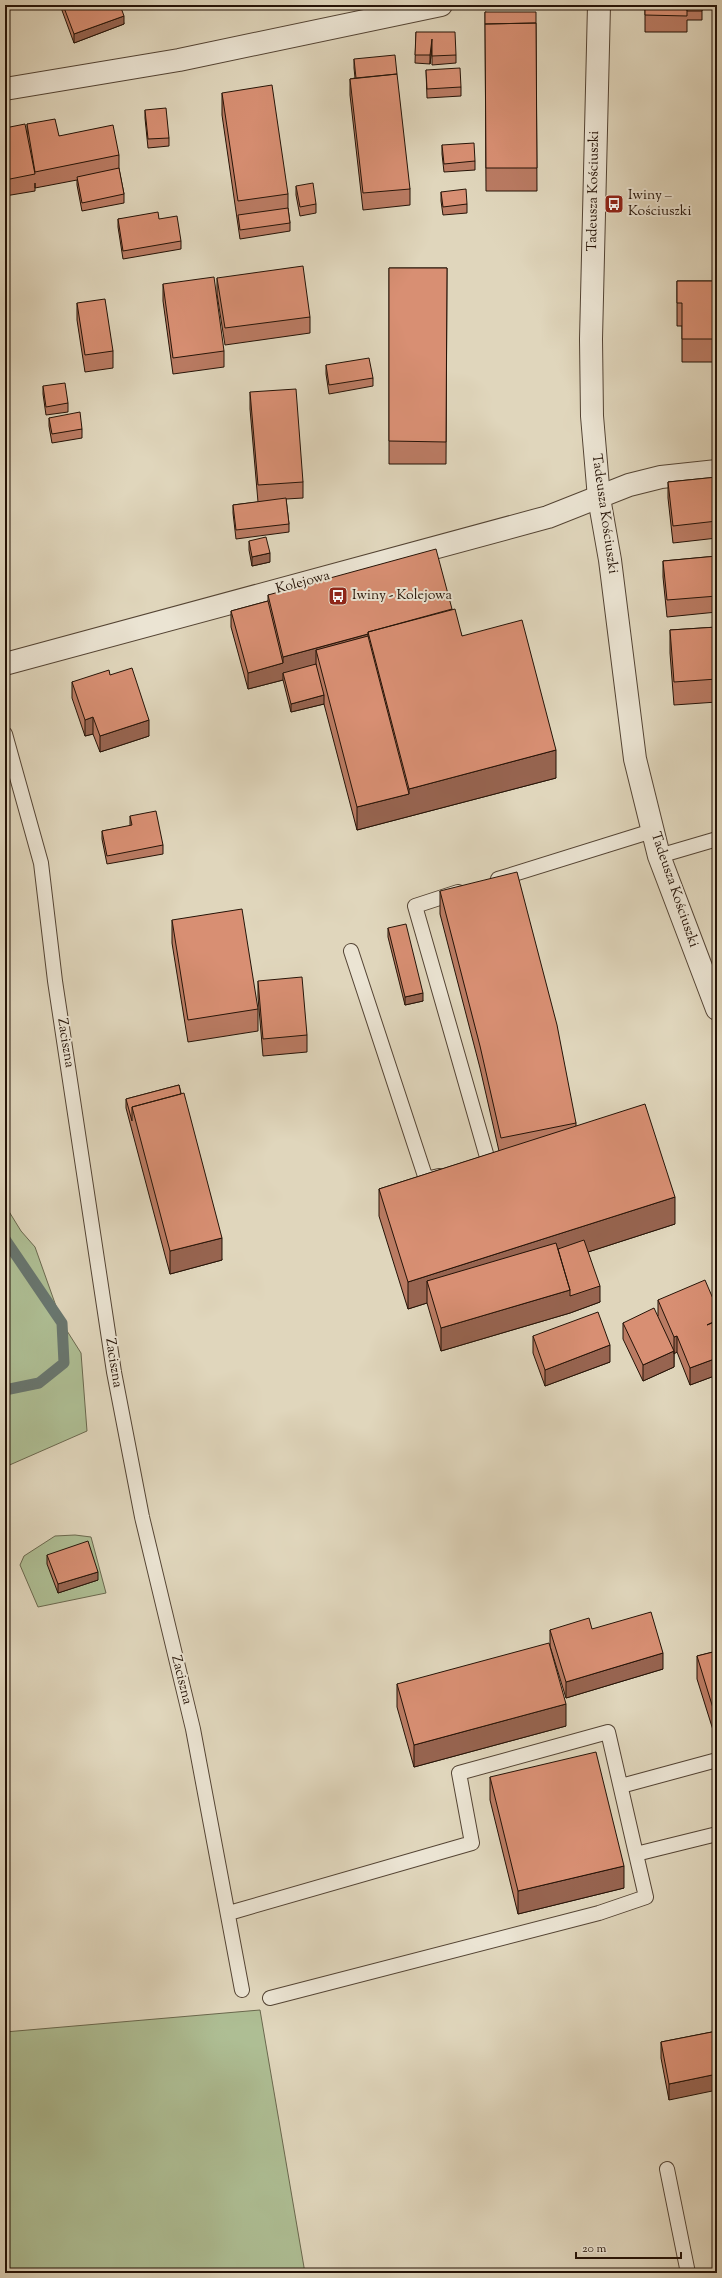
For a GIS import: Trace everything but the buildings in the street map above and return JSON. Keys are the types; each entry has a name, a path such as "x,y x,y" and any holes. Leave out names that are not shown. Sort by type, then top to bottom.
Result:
{"street":[{"path":"5,89 179,60 441,5"},
{"name":"Tadeusza Kościuszki","path":"599,5 591,339 592,416 599,498 610,560 635,759 659,856 717,1008"},
{"name":"Kolejowa","path":"5,664 548,518 629,485 661,477 717,471"}],"lane":[{"name":"Zaciszna","path":"5,734 41,863 55,980 114,1372 142,1517 193,1729 242,1990"},
{"path":"488,882 652,831"},
{"path":"659,856 717,838"},
{"path":"468,1169 489,1164 415,906 473,887"},
{"path":"351,951 426,1179 454,1172"},
{"path":"228,1913 472,1842 459,1774 608,1732 646,1897 599,1913 270,1998"},
{"path":"621,1786 717,1760"},
{"path":"636,1854 717,1834"},
{"path":"667,2169 688,2273"}],"green space":[{"path":"5,1205 21,1231 35,1247 62,1323 81,1353 87,1431 5,1467"},
{"path":"75,1535 91,1537 106,1593 38,1607 20,1565 24,1556 55,1536"},
{"path":"260,2010 305,2273 5,2273 5,2032"}],"waterway":[{"path":"5,1239 62,1323 64,1363 39,1383 5,1390"}],"place":[{"name":"Iwiny – Kościuszki","path":"614,204"},
{"name":"Iwiny - Kolejowa","path":"338,596"}]}
